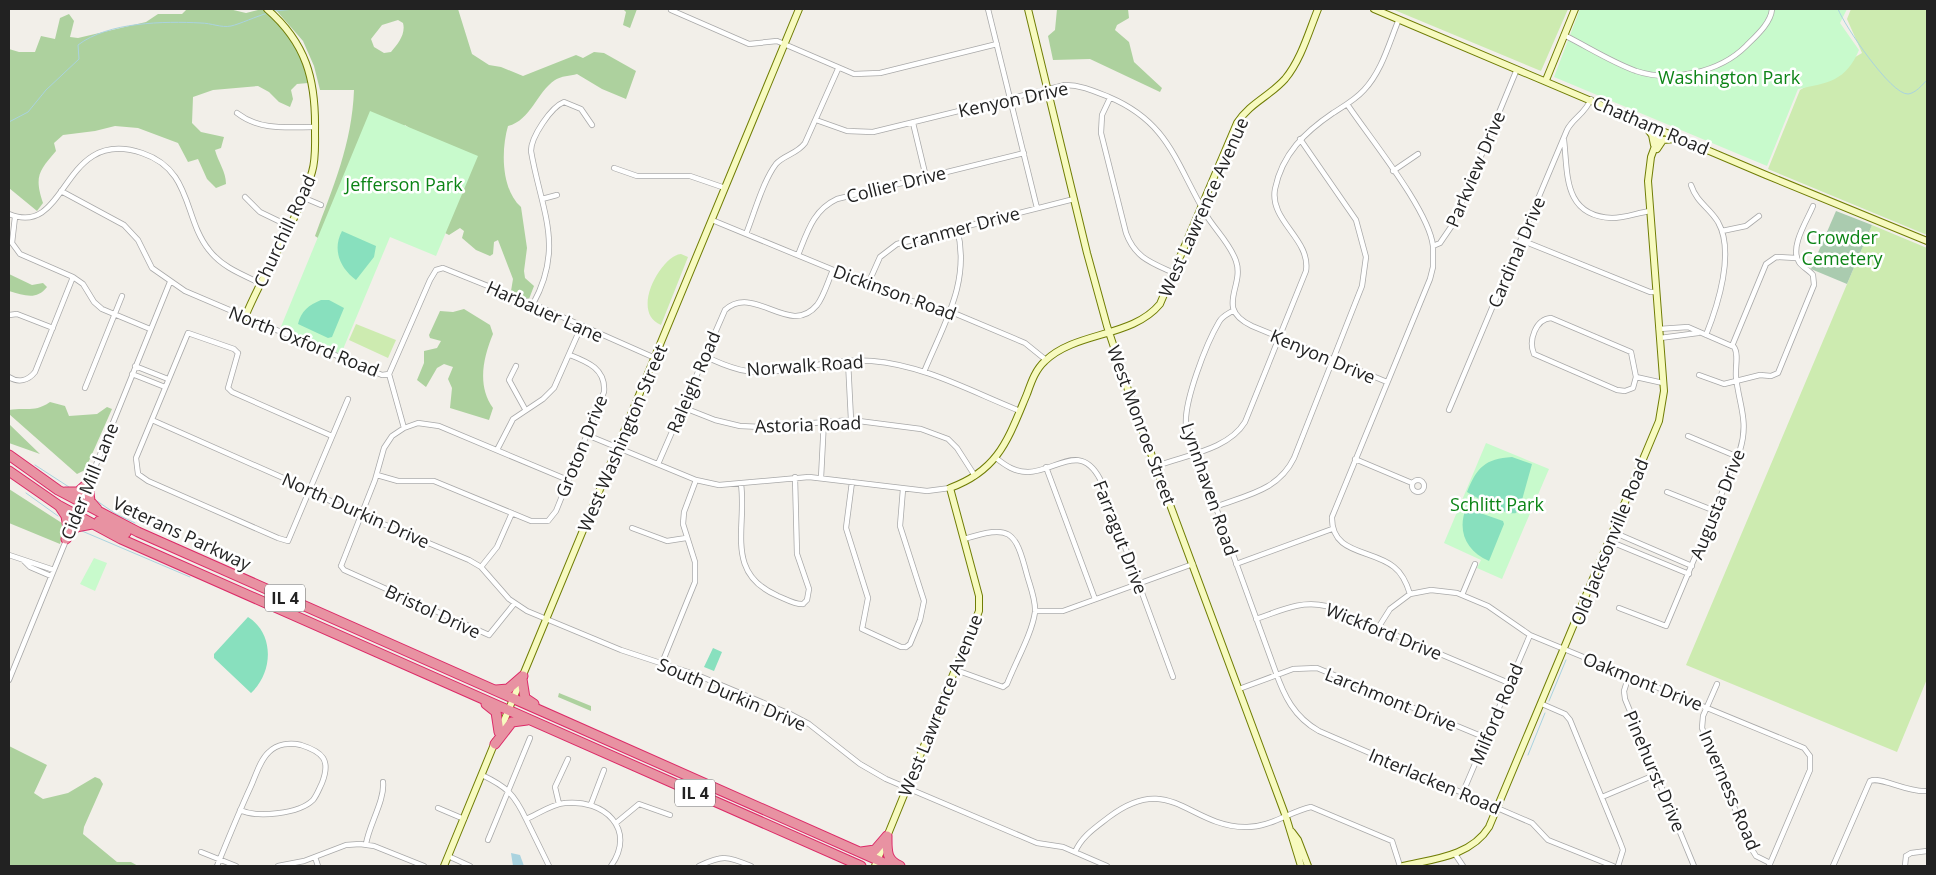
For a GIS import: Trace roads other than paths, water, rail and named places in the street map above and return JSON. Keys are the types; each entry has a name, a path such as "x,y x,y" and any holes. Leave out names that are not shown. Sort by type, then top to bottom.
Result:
{"highway":[{"name":"Veterans Parkway","path":"9,455 58,490 138,532 514,699"},
{"path":"9,467 68,502 81,503"},
{"name":"Veterans Parkway","path":"9,471 58,504 94,525 509,710"},
{"path":"58,490 77,492 89,483 92,505 133,526 138,532"},
{"path":"58,504 66,516 67,536"},
{"path":"76,515 85,514 125,533 165,545"},
{"path":"67,536 76,526 94,525"},
{"path":"418,670 502,700 514,699"},
{"path":"491,689 508,689 523,677"},
{"path":"523,677 525,696 528,701 567,719 578,728"},
{"path":"449,684 457,691 494,709 498,718 499,732"},
{"name":"IL 4","path":"514,699 860,852 876,863 891,866"},
{"path":"509,710 518,709 621,746"},
{"name":"IL 4","path":"509,710 861,866"},
{"path":"495,744 514,721 530,720"},
{"path":"774,828 790,832 867,862 876,863"},
{"path":"860,852 875,850 887,836"},
{"path":"887,836 888,857 892,862 900,866"},
{"path":"810,844 814,850 852,866"}],"street":[{"name":"Churchill Road","path":"245,317 289,226 314,165 315,127 312,80 298,44 280,20 267,9"},
{"name":"West Washington Street","path":"444,866 800,9"},
{"path":"988,9 1037,208"},
{"name":"West Monroe Street","path":"1028,9 1074,199 1109,332 1156,466 1292,831 1301,866"},
{"name":"West Lawrence Avenue","path":"876,863 979,611 979,596 950,488 975,476 996,458 1008,440 1035,375 1046,360 1062,349 1150,315 1160,304 1237,123 1253,104 1277,87 1287,77 1318,9"},
{"name":"Chatham Road","path":"1374,9 1927,241"},
{"path":"1546,80 1575,9"},
{"path":"1564,36 1641,72 1696,73 1719,66 1740,51 1762,29 1771,16 1772,9"},
{"path":"671,10 749,44 771,40 854,74 880,73 997,44"},
{"path":"1156,466 1221,443 1240,430 1280,338 1307,266 1303,248 1279,213 1275,199 1275,187 1283,165 1308,130 1347,104 1362,92 1372,80 1399,19"},
{"name":"Parkview Drive","path":"1332,529 1334,509 1430,279 1433,267 1432,246 1440,243 1453,224 1518,68"},
{"path":"746,234 775,167 778,162 801,148 816,120 838,69"},
{"name":"Kenyon Drive","path":"816,120 840,130 873,132 1065,85 1082,86 1132,108 1157,128 1170,147 1202,207 1236,262 1238,274 1232,295 1234,310 1248,324 1387,382"},
{"path":"1110,98 1102,115 1102,133 1127,238 1136,252 1145,260 1174,272"},
{"name":"Cardinal Drive","path":"1449,410 1568,126 1585,111 1591,99"},
{"path":"533,304 544,283 549,261 549,230 531,151 536,133 558,106 564,102 581,109 592,125"},
{"path":"1347,104 1421,213 1431,234 1432,246"},
{"path":"237,113 244,119 265,126 315,127"},
{"path":"1640,121 1652,135 1654,147"},
{"path":"913,122 926,176"},
{"name":"Old Jacksonville Road","path":"1402,866 1456,854 1471,846 1484,835 1498,808 1542,704 1659,421 1664,400 1648,171 1654,147 1661,130"},
{"path":"1564,138 1569,191 1585,210 1612,218 1650,211"},
{"path":"1648,171 1661,141 1670,138 1682,139"},
{"path":"1215,507 1266,488 1286,472 1294,458 1360,294 1365,271 1365,250 1360,231 1350,211 1300,139"},
{"path":"9,214 27,219 40,216 47,211 76,169 97,155 124,150 148,156 166,167 180,185 186,195 199,234 209,250 232,270 260,283"},
{"name":"Collier Drive","path":"798,255 812,222 819,212 832,201 1024,153"},
{"path":"1393,171 1418,154"},
{"path":"614,168 637,176 690,176 725,188"},
{"path":"1691,185 1695,197 1715,218 1722,231 1721,292 1706,335"},
{"name":"North Oxford Road","path":"61,191 124,224 138,240 150,265 170,282 202,299 382,374 389,374 404,428"},
{"path":"542,199 557,195"},
{"path":"245,197 260,212 289,226"},
{"path":"302,197 321,205"},
{"name":"Cranmer Drive","path":"868,284 880,257 891,247 957,228 1074,199"},
{"path":"1699,376 1718,383 1737,382 1760,375 1773,376 1780,370 1814,285 1813,275 1796,258 1797,244 1813,206"},
{"path":"1722,231 1746,226 1759,216"},
{"path":"15,217 12,239 13,249 24,257 73,277 83,284 98,306 114,315 150,329"},
{"name":"Dickinson Road","path":"712,220 904,299 949,311 1025,343 1046,360"},
{"path":"924,372 961,279 962,257 957,228"},
{"path":"1521,240 1650,292 1656,292"},
{"path":"1659,329 1688,327 1698,333 1734,347 1766,264 1776,257 1796,258"},
{"name":"Harbauer Lane","path":"389,374 436,270 447,269 533,304 581,327 655,358"},
{"name":"Raleigh Road","path":"658,464 721,314 732,304 742,301 752,302 789,316 800,316 817,305 833,270"},
{"path":"9,377 21,381 30,378 35,372 73,277"},
{"name":"Cider Mill Lane","path":"9,680 170,282"},
{"path":"85,388 122,296"},
{"name":"Lynnhaven Road","path":"1234,310 1219,322 1186,403 1186,424 1276,675"},
{"path":"9,315 17,314 53,328"},
{"path":"1552,318 1628,350 1632,355 1636,377 1633,388 1621,391 1537,356 1532,347 1536,328 1542,320 1552,318"},
{"path":"497,450 508,424 554,388 581,327"},
{"path":"332,436 227,389 239,352 188,332 136,458 136,470 145,480 288,542 348,398"},
{"path":"1660,338 1698,333"},
{"name":"Augusta Drive","path":"1619,608 1667,627 1738,457 1742,443 1745,424 1737,382 1734,347"},
{"name":"Groton Drive","path":"512,513 534,522 545,522 556,511 603,398 604,382 601,374 592,365 570,354"},
{"name":"Norwalk Road","path":"704,356 732,368 755,372 848,361 890,363 924,372 1020,411"},
{"path":"848,361 851,420"},
{"path":"135,366 168,379"},
{"path":"516,366 509,380 525,410"},
{"path":"132,374 165,387"},
{"path":"1636,377 1663,383"},
{"name":"Astoria Road","path":"682,407 715,420 740,426 762,427 824,420 851,420 894,424 940,435 957,448 975,476"},
{"name":"North Durkin Drive","path":"152,420 361,514 469,560 481,567 514,604 546,619"},
{"path":"820,478 824,420"},
{"path":"361,514 377,475 384,448 392,436 404,428 418,423 433,424 568,480"},
{"path":"588,434 696,480 719,485 795,477 820,478 927,491 950,488"},
{"path":"1688,436 1738,457"},
{"name":"Farragut Drive","path":"996,458 1020,472 1032,472 1073,460 1088,464 1097,472 1173,677"},
{"path":"1356,459 1412,483"},
{"path":"1046,467 1095,599"},
{"path":"377,475 398,481 434,481 512,513 497,547 481,567"},
{"path":"741,484 744,504 740,544 749,572 755,582 767,591 804,606 809,589 796,549 795,477"},
{"path":"662,663 695,582 695,562 686,538 683,518 696,480"},
{"path":"852,482 846,528 868,598 860,630 907,649 920,620 924,601 900,526 903,489"},
{"path":"1667,492 1715,511"},
{"name":"Bristol Drive","path":"361,514 339,567 344,570 490,637 514,604"},
{"path":"632,528 667,542 686,538"},
{"path":"1236,564 1332,529 1337,538 1346,545 1393,566 1403,577 1410,594"},
{"path":"956,670 1003,689 1007,684 1035,611 1021,550 1014,538 998,531 964,539"},
{"path":"1613,532 1692,566"},
{"path":"1610,541 1689,574"},
{"path":"1649,557 1652,549"},
{"path":"9,555 32,562 53,573"},
{"path":"1035,611 1063,611 1193,564"},
{"path":"1462,595 1475,564"},
{"name":"Oakmont Drive","path":"1378,628 1390,609 1410,594 1431,590 1462,595 1488,606 1530,635 1801,746 1810,756 1810,770 1770,864"},
{"name":"Wickford Drive","path":"1256,619 1288,607 1311,604 1326,606 1509,683"},
{"name":"South Durkin Drive","path":"546,619 621,650 662,663 790,714 822,733 871,771 906,788 1038,843 1063,847 1107,866"},
{"name":"Milford Road","path":"1462,792 1530,635"},
{"name":"Larchmont Drive","path":"1239,689 1276,675 1306,667 1323,670 1486,738"},
{"name":"Interlacken Road","path":"1276,675 1290,706 1313,728 1532,823 1548,840 1613,866"},
{"name":"Pinehurst Drive","path":"1629,675 1624,695 1694,866"},
{"name":"Inverness Road","path":"1717,684 1706,707 1701,722 1702,728 1751,848 1756,856 1770,864"},
{"path":"1542,704 1568,717 1623,850 1618,866"},
{"path":"488,840 530,738"},
{"path":"217,866 240,810 261,763 269,751 288,743 317,752 326,762 326,772 318,793 309,803 267,814 254,815 240,810"},
{"path":"559,804 555,786 568,759"},
{"path":"591,804 604,770"},
{"path":"1602,797 1656,774"},
{"path":"482,776 508,790 516,798 549,866"},
{"path":"1833,866 1868,783 1873,779 1910,791 1927,790"},
{"path":"366,844 371,823 382,794 383,782"},
{"path":"1076,852 1084,837 1125,805 1142,799 1164,799 1237,827 1257,826 1311,808 1388,839 1394,844 1402,866"},
{"path":"526,819 559,804 591,804 608,814 616,823 620,842 616,858 611,866"},
{"path":"616,823 639,804 670,815"},
{"path":"438,808 464,819"},
{"name":"West Monroe Street","path":"1292,831 1298,840 1308,866"},
{"path":"278,866 315,857 346,845 366,844 424,866"},
{"path":"1905,866 1905,856 1911,853 1927,851"},
{"path":"201,852 236,866"},
{"path":"1456,854 1463,866"},
{"path":"448,856 470,866"},
{"path":"315,857 318,866"},
{"path":"699,866 721,857 731,858 751,866"},
{"path":"404,866 407,860"}],"water":[{"path":"511,853 520,855 524,866 513,866"}],"waterway":[{"path":"274,11 295,9"},
{"path":"1838,9 1869,58 1880,72 1900,91 1908,94 1914,92 1927,80"},
{"path":"9,122 28,112 46,90 79,59 78,45 90,37 120,27 154,23 186,22 231,26 268,13"},
{"path":"35,465 69,487"},
{"path":"26,493 58,516"},
{"path":"97,501 116,514 135,523"},
{"path":"82,531 190,577"},
{"path":"1549,701 1566,660"},
{"path":"1528,755 1545,713"}],"park label":[{"name":"Washington Park","path":"1729,77"},
{"name":"Jefferson Park","path":"404,184"},
{"name":"Crowder Cemetery","path":"1842,247"},
{"name":"Schlitt Park","path":"1497,504"}]}
